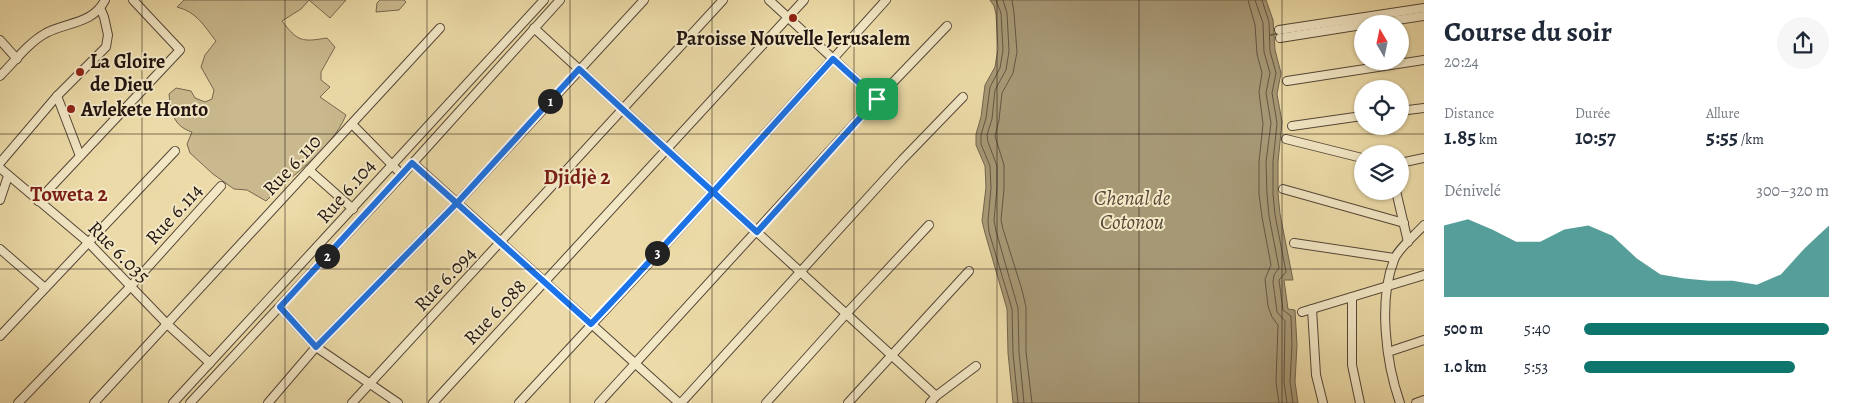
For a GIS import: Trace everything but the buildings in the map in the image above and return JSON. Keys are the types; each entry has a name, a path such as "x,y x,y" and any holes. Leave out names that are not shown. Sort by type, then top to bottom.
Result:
{"street":[{"path":"0,76 17,58 45,34 80,22 101,10 105,0"},
{"path":"38,201 180,50 133,0"},
{"name":"Rue 6.104","path":"173,403 544,0"},
{"name":"Rue 6.104","path":"190,403 402,175 560,0"},
{"path":"268,403 316,347 457,203 644,0"},
{"name":"Rue 6.094","path":"352,403 624,110 723,0"},
{"path":"769,0 877,99"},
{"name":"Rue 6.088","path":"433,403 804,0"},
{"path":"519,403 636,277 886,0"},
{"path":"1280,34 1344,24 1424,8"},
{"path":"0,163 57,96 106,46 108,35 101,10"},
{"path":"1409,18 1424,16"},
{"path":"1344,24 1354,25"},
{"path":"599,403 877,99 947,26"},
{"name":"Rue 6.110","path":"94,403 440,28"},
{"path":"534,28 936,396"},
{"path":"0,40 17,58"},
{"path":"1287,80 1424,60"},
{"path":"57,96 80,156"},
{"path":"412,163 680,403 902,160 963,97"},
{"path":"1409,110 1424,108"},
{"path":"1292,126 1354,117"},
{"path":"352,124 402,175"},
{"path":"1286,139 1354,156"},
{"path":"0,335 175,151"},
{"path":"1409,161 1424,158"},
{"name":"Rue 6.035","path":"0,168 89,243 167,324 210,363"},
{"path":"309,170 353,209"},
{"path":"0,200 8,176"},
{"name":"Rue 6.114","path":"18,403 131,286 221,186"},
{"path":"1283,189 1404,223"},
{"path":"1398,200 1408,242"},
{"path":"766,403 929,225"},
{"path":"1400,403 1392,378 1388,352 1386,332 1388,286 1394,258 1424,226"},
{"path":"1294,243 1394,258"},
{"path":"0,249 45,288"},
{"path":"848,403 969,271"},
{"path":"1302,312 1424,275"},
{"path":"1352,297 1352,365 1360,403"},
{"path":"280,307 316,347 398,403"},
{"path":"1312,309 1316,374 1323,403"},
{"path":"1388,352 1424,340"},
{"path":"930,403 936,396 976,366"},
{"path":"1416,403 1424,400"}],"shaded area":[{"path":"184,0 309,0 301,9 282,21 292,33 301,39 327,38 335,47 321,72 321,80 330,87 320,97 346,115 331,140 321,151 266,201 247,190 234,189 213,174 190,153 187,144 192,132 181,126 174,118 169,94 176,88 191,91 195,98 205,102 212,99 214,90 201,67 205,55 216,41 195,16 177,7"},
{"path":"309,0 346,0 330,18"},
{"path":"380,0 404,0 406,2 399,10 376,12 377,3"}],"water":[{"name":"Chenal de Cotonou","path":"990,0 1266,0 1273,20 1275,50 1281,73 1277,94 1282,122 1278,162 1278,193 1280,214 1293,280 1284,280 1288,309 1295,310 1297,345 1295,382 1298,403 1013,403 1008,353 1007,309 982,221 986,187 985,166 976,145 976,134 981,117 985,85 995,67 998,49 996,14"}],"waterway":[{"path":"1271,35 1281,33"}],"place":[{"name":"Paroisse Nouvelle Jerusalem","path":"793,18"},
{"name":"La Gloire de Dieu","path":"80,72"},
{"name":"Avlekete Honto","path":"71,109"}],"district":[{"name":"Djidjè 2","path":"577,177"},
{"name":"Toweta 2","path":"69,194"}],"route":[{"path":"877,99 757,232 713,192 667,149 579,69 457,203 316,347 280,307 412,163 457,203 591,324 647,265 676,232 713,192 833,59 877,99"}]}
